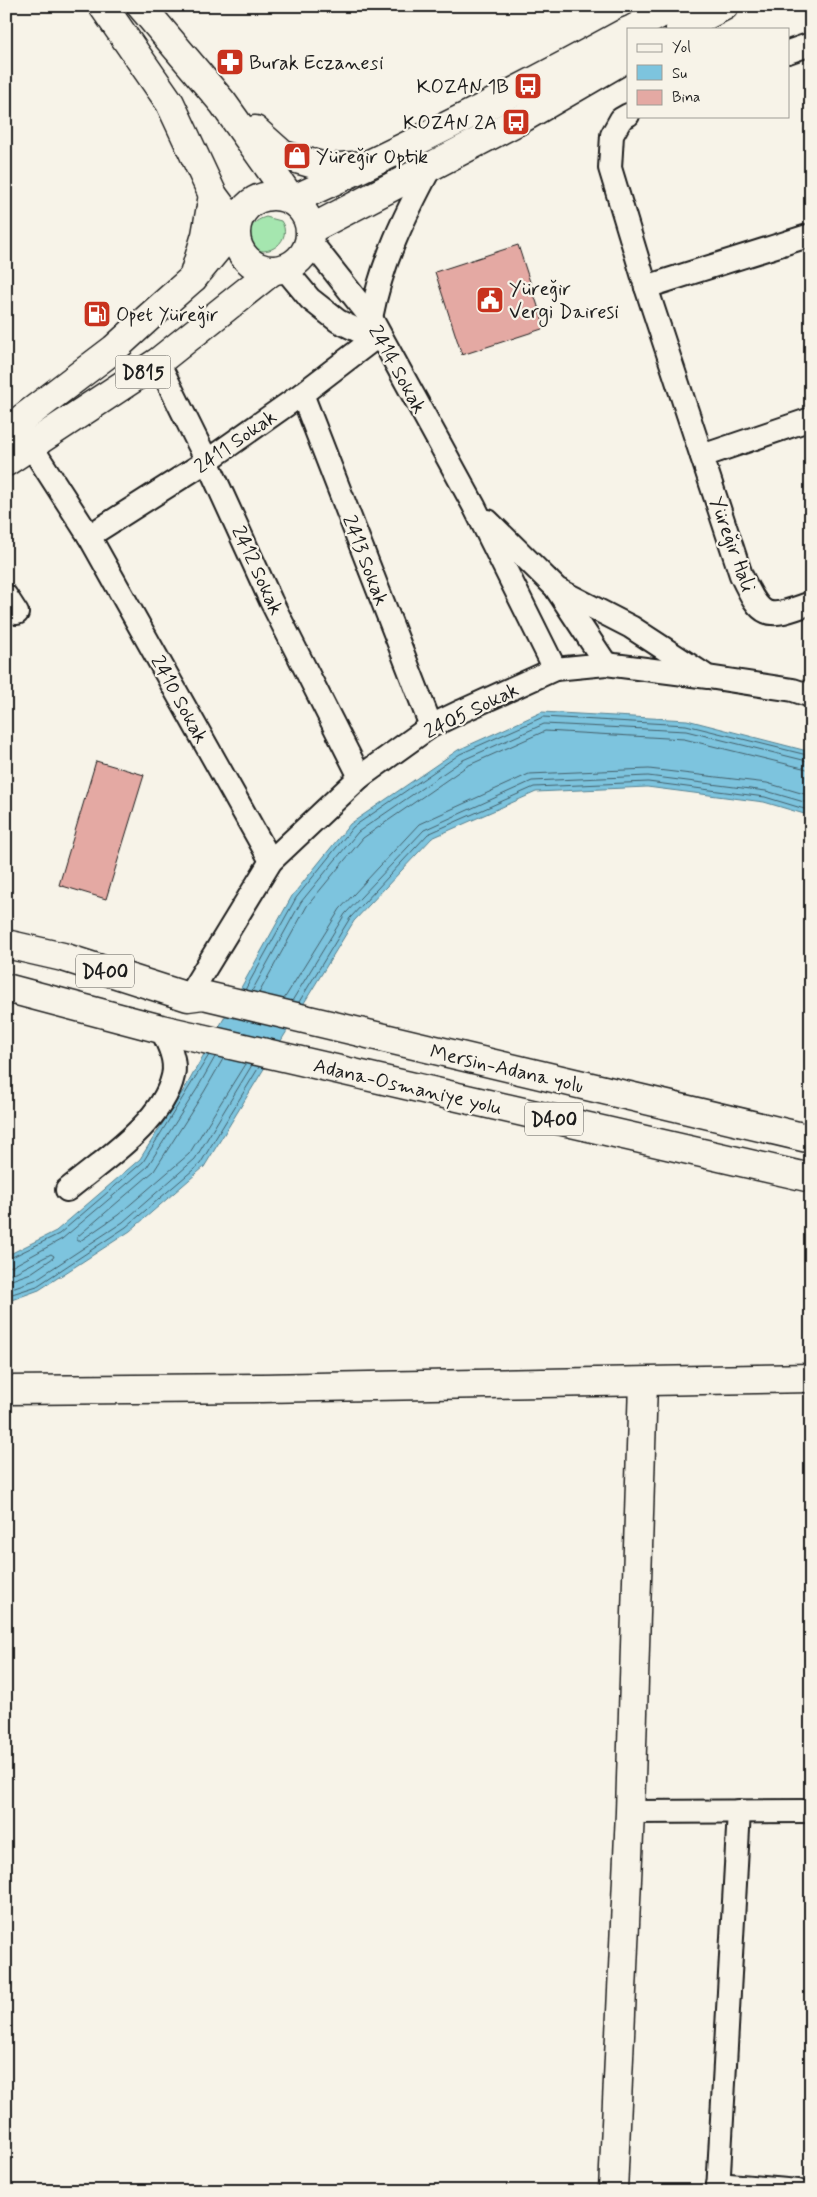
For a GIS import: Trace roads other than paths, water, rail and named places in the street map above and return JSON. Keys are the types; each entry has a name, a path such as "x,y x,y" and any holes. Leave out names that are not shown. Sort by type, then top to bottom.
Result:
{"main road":[{"path":"103,6 170,103 213,195 236,226 236,239 240,251 248,261 259,268 279,270"},
{"path":"141,6 223,103 292,200 301,208 308,218 311,235"},
{"path":"635,28 674,6"},
{"path":"682,28 724,6"},
{"path":"292,200 370,165 528,86 627,32"},
{"name":"D815","path":"6,462 158,362 279,270 296,262 305,253 311,235 431,166 516,122 627,58"},
{"path":"223,103 283,155 328,168 370,165"},
{"path":"193,278 206,235 213,195"},
{"name":"D815","path":"10,427 114,349 193,278 236,226 244,210 257,199 269,195 281,196 292,200"},
{"path":"6,934 63,957"},
{"name":"D400","path":"6,944 63,957 196,996"},
{"name":"D400","path":"6,988 162,1029"},
{"name":"Mersin-Adana yolu","path":"196,996 811,1139"},
{"name":"Adana-Osmaniye yolu","path":"162,1029 811,1178"},
{"path":"6,1390 811,1378"},
{"path":"613,2191 630,1812 643,1382"}],"street":[{"path":"790,51 811,44"},
{"name":"Yüreğir Hali","path":"627,116 621,120 612,135 610,168 646,287 741,574 754,603 764,611 781,614 811,603"},
{"path":"279,270 310,299 338,321 376,333 386,261 402,220 431,166"},
{"name":"2414 Sokak","path":"311,235 376,333 474,506 555,669"},
{"path":"646,287 811,235"},
{"name":"2411 Sokak","path":"89,536 207,461 302,394 376,333"},
{"name":"2412 Sokak","path":"158,362 207,461 271,601 360,777"},
{"name":"2413 Sokak","path":"302,394 431,726"},
{"path":"702,456 811,419"},
{"name":"2410 Sokak","path":"31,446 89,536 271,861"},
{"name":"2414 Sokak","path":"474,506 557,589 631,628 708,677"},
{"path":"557,589 606,664"},
{"name":"2405 Sokak","path":"196,996 271,861 360,777 431,726 555,669 606,664 805,689"},
{"path":"68,1190 142,1126 163,1102 174,1075 172,1052 162,1029"},
{"path":"739,1811 718,2187 798,2191"},
{"path":"630,1812 811,1811"}],"water":[{"path":"542,712 687,720 811,752 811,816 764,802 647,787 536,792 432,838 354,921 204,1167 130,1231 39,1290 6,1302 6,1256 56,1231 140,1159 188,1083 292,896 350,824 458,750"}],"place":[{"name":"Burak Eczanesi","path":"230,62"},
{"name":"KOZAN 1B","path":"528,86"},
{"name":"KOZAN 2A","path":"516,122"},
{"name":"Yüreğir Optik","path":"297,156"},
{"name":"Yüreğir Vergi Dairesi","path":"490,300"},
{"name":"Opet Yüreğir","path":"97,314"}]}
